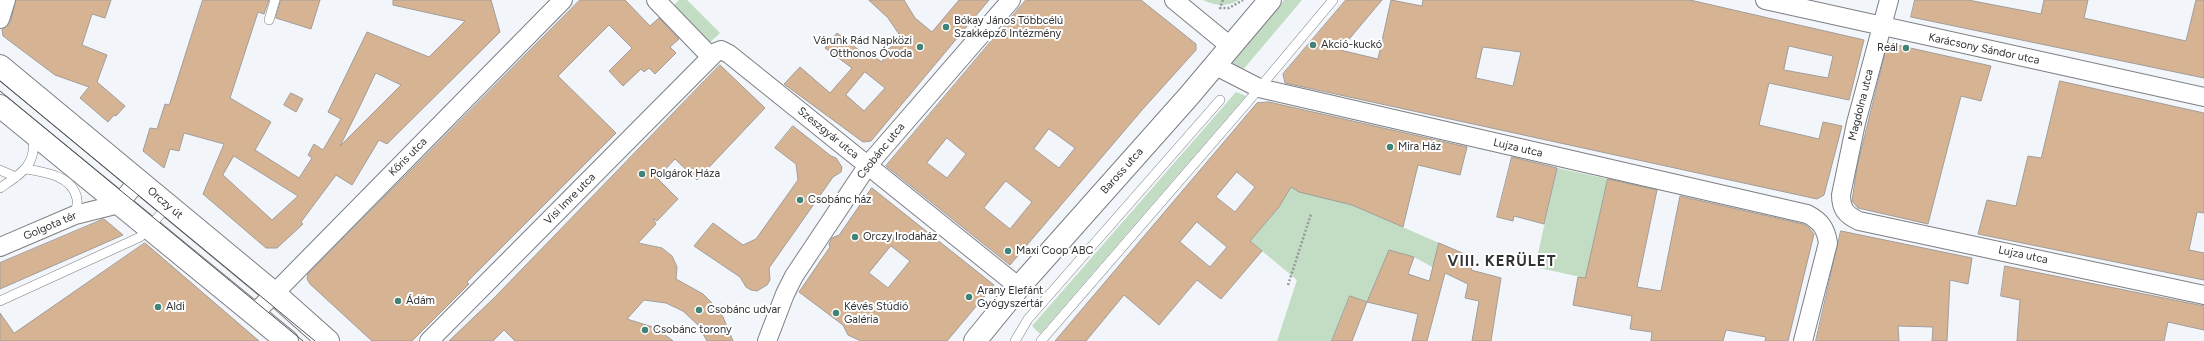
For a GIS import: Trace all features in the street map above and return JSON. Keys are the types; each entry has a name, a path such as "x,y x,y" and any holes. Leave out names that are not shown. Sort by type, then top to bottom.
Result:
{"street":[{"path":"0,19 6,0"},
{"name":"Kőris utca","path":"254,314 563,0"},
{"path":"656,0 711,57"},
{"name":"Csobánc utca","path":"767,341 785,294 794,276 868,165 1011,0"},
{"path":"1174,0 1230,46"},
{"name":"Baross utca","path":"974,341 1019,287 1270,0"},
{"name":"Karácsony Sándor utca","path":"1765,0 2204,97"},
{"name":"Magdolna utca","path":"1845,211 1841,203 1856,123 1889,0"},
{"name":"Szeszgyár utca","path":"711,57 721,50 729,54 1019,287"},
{"name":"Visi Imre utca","path":"429,341 711,57"},
{"name":"Lujza utca","path":"1214,65 1259,88 1807,214 1815,218 1823,226 1827,233 1828,243 1803,341"},
{"name":"Orczy út","path":"2,69 274,293 328,341"},
{"path":"0,106 148,229 287,341"},
{"path":"119,204 138,181"},
{"name":"Golgota tér","path":"0,247 75,214 119,204"},
{"name":"Lujza utca","path":"1845,211 1850,217 1859,221 2204,295"}],"lane":[{"path":"269,20 275,0"},
{"path":"1041,341 1333,0"},
{"path":"1015,341 1028,319 1220,100"},
{"path":"0,188 26,169 34,154 32,134"},
{"path":"26,169 53,173 71,187 77,199 75,214"},
{"path":"0,170 16,177"},
{"path":"0,301 140,237 168,206"}],"path":[{"path":"1223,0 1220,8 1228,8 1243,0"},
{"path":"1288,285 1311,214"}],"green space":[{"path":"679,0 687,0 720,33 706,46 670,9"},
{"path":"1203,0 1239,0 1230,4 1221,5 1212,4"},
{"path":"1284,0 1302,0 1242,71 1231,66 1236,57"},
{"path":"1236,92 1246,96 1040,334 1032,326"},
{"path":"1557,168 1608,179 1585,278 1535,267"},
{"path":"1291,187 1352,205 1439,243 1434,268 1414,257 1389,250 1367,302 1349,297 1332,341 1277,341 1297,280 1250,241 1279,207"}],"building":[{"path":"16,0 111,0 105,18 92,14 82,45 107,55 97,82 125,106 116,116 114,115 108,122 80,98 89,87 55,75 3,36 2,29 10,23"},
{"path":"203,0 269,0 264,14 258,12 230,98 271,122 255,150 299,178 312,158 308,155 314,144 323,150 341,119 328,112 367,32 429,57 465,21 393,5 393,0 491,0 500,32 387,144 379,140 352,185 336,175 301,222 303,224 277,248 266,248 203,194 224,144 184,133 179,151 170,149 164,168 143,151 150,128 157,129 165,104 169,105","holes":["376,73 401,85 340,146 359,108","234,156 298,196 272,220 223,175"]},
{"path":"281,0 320,0 311,29 276,18"},
{"path":"580,0 625,0 650,26 659,18 679,39 670,47 676,53 655,74 649,68 644,72 641,69 623,86 609,71 632,48 609,25 558,76 616,133 467,282 469,284 412,341 372,341 310,284 307,279 308,274"},
{"path":"869,0 904,0 915,18 932,32 959,0 989,0 871,141 863,142 784,84 800,67 830,93 852,68 825,48 837,33 869,58 871,55 882,62 888,49 903,40 888,18","holes":["865,72 885,88 864,111 846,95"]},
{"path":"1026,0 1141,0 1196,44 1196,50 1142,110 1010,265 886,166","holes":["1049,129 1075,148 1059,168 1034,149","947,138 966,154 947,178 927,163","1006,181 1032,202 1010,229 984,208"]},
{"path":"1346,0 1382,0 1340,50 1378,59 1391,0 1422,6 1423,0 1690,0 1864,40 1849,100 1769,83 1759,125 1819,139 1823,122 1842,126 1824,195 1817,199 1285,83 1283,74","holes":["1789,46 1833,56 1828,78 1784,70","1483,47 1521,52 1513,86 1476,78"]},
{"path":"1915,0 1968,0 2041,14 2044,0 2088,0 2084,18 2186,41 2196,0 2204,0 2204,78 1911,17"},
{"path":"1888,43 1991,66 1981,101 1961,96 1928,224 1858,208 1852,201 1857,167"},
{"path":"720,65 765,108 697,180 675,159 657,178 678,199 657,221 653,218 656,224 638,243 662,248 672,256 677,267 676,279 703,294 714,305 723,317 733,341 707,341 698,325 683,311 666,303 644,300 627,319 656,328 673,341 515,341 504,330 493,341 449,341 495,297"},
{"path":"2060,81 2204,113 2204,213 2197,212 2189,250 2204,253 2204,280 1978,234 1987,200 2016,206 2028,156 2041,158"},
{"path":"291,93 303,99 296,112 284,105"},
{"path":"1269,102 1467,147 1460,175 1418,165 1403,227 1352,205 1299,192 1291,187 1279,207 1250,241 1262,251 1221,299 1197,280 1159,325 1124,295 1086,341 1055,341 1257,103","holes":["1237,172 1255,187 1235,212 1216,197","1197,222 1227,247 1210,267 1180,242"]},
{"name":"Csobánc ház","path":"793,126 831,156 836,158 842,167 841,172 833,177 769,268 770,280 767,285 757,291 751,290 746,287 740,277 694,246 713,223 743,245 756,239 798,180 796,164 775,148"},
{"path":"1512,157 1557,168 1544,224 1514,216 1513,221 1497,217"},
{"path":"1608,179 1657,190 1637,287 1661,291 1680,196 1803,224 1809,228 1814,234 1788,341 1765,341 1766,337 1726,330 1723,341 1651,341 1652,332 1630,329 1632,316 1573,305 1578,277 1585,278"},
{"path":"872,188 994,285 947,341 861,341 848,335 843,325 799,292 830,247 829,244 832,238 839,235","holes":["891,246 910,261 888,288 869,273"]},
{"path":"104,219 123,235 0,289 0,263"},
{"path":"1841,231 1972,258 1968,284 1950,280 1947,341 1932,341 1933,327 1898,326 1899,341 1816,341"},
{"path":"145,243 259,341 0,341 0,313 14,333"},
{"path":"1439,243 1474,258 1471,270 1501,278 1491,341 1472,341 1479,301 1465,298 1468,284 1445,273 1427,341 1412,341 1418,314 1367,302 1389,250 1414,257 1408,274 1429,281"},
{"path":"2005,266 2204,306 2204,330 2168,322 2164,341 2017,341 2020,300 2001,296"},
{"path":"1350,296 1367,302 1352,341 1332,341"}],"tram line":[{"path":"0,81 315,341"},
{"path":"0,91 303,341"}],"place":[{"name":"Bókay János Többcélú Szakképző Intézmény","path":"946,27"},
{"name":"Akció-kuckó","path":"1313,45"},
{"name":"Várunk Rád Napközi Otthonos Óvoda","path":"920,47"},
{"name":"Reál","path":"1906,48"},
{"name":"Mira Ház","path":"1390,147"},
{"name":"Polgárok Háza","path":"642,174"},
{"name":"Csobánc ház","path":"800,200"},
{"name":"Orczy Irodaház","path":"855,237"},
{"name":"Maxi Coop ABC","path":"1008,251"},
{"name":"Arany Elefánt Gyógyszertár","path":"969,297"},
{"name":"Ádám","path":"398,301"},
{"name":"Aldi","path":"158,307"},
{"name":"Csobánc udvar","path":"699,310"},
{"name":"Kévés Stúdió Galéria","path":"836,313"},
{"name":"Csobánc torony","path":"645,330"}],"district":[{"name":"VIII. KERÜLET","path":"1502,262"}]}
